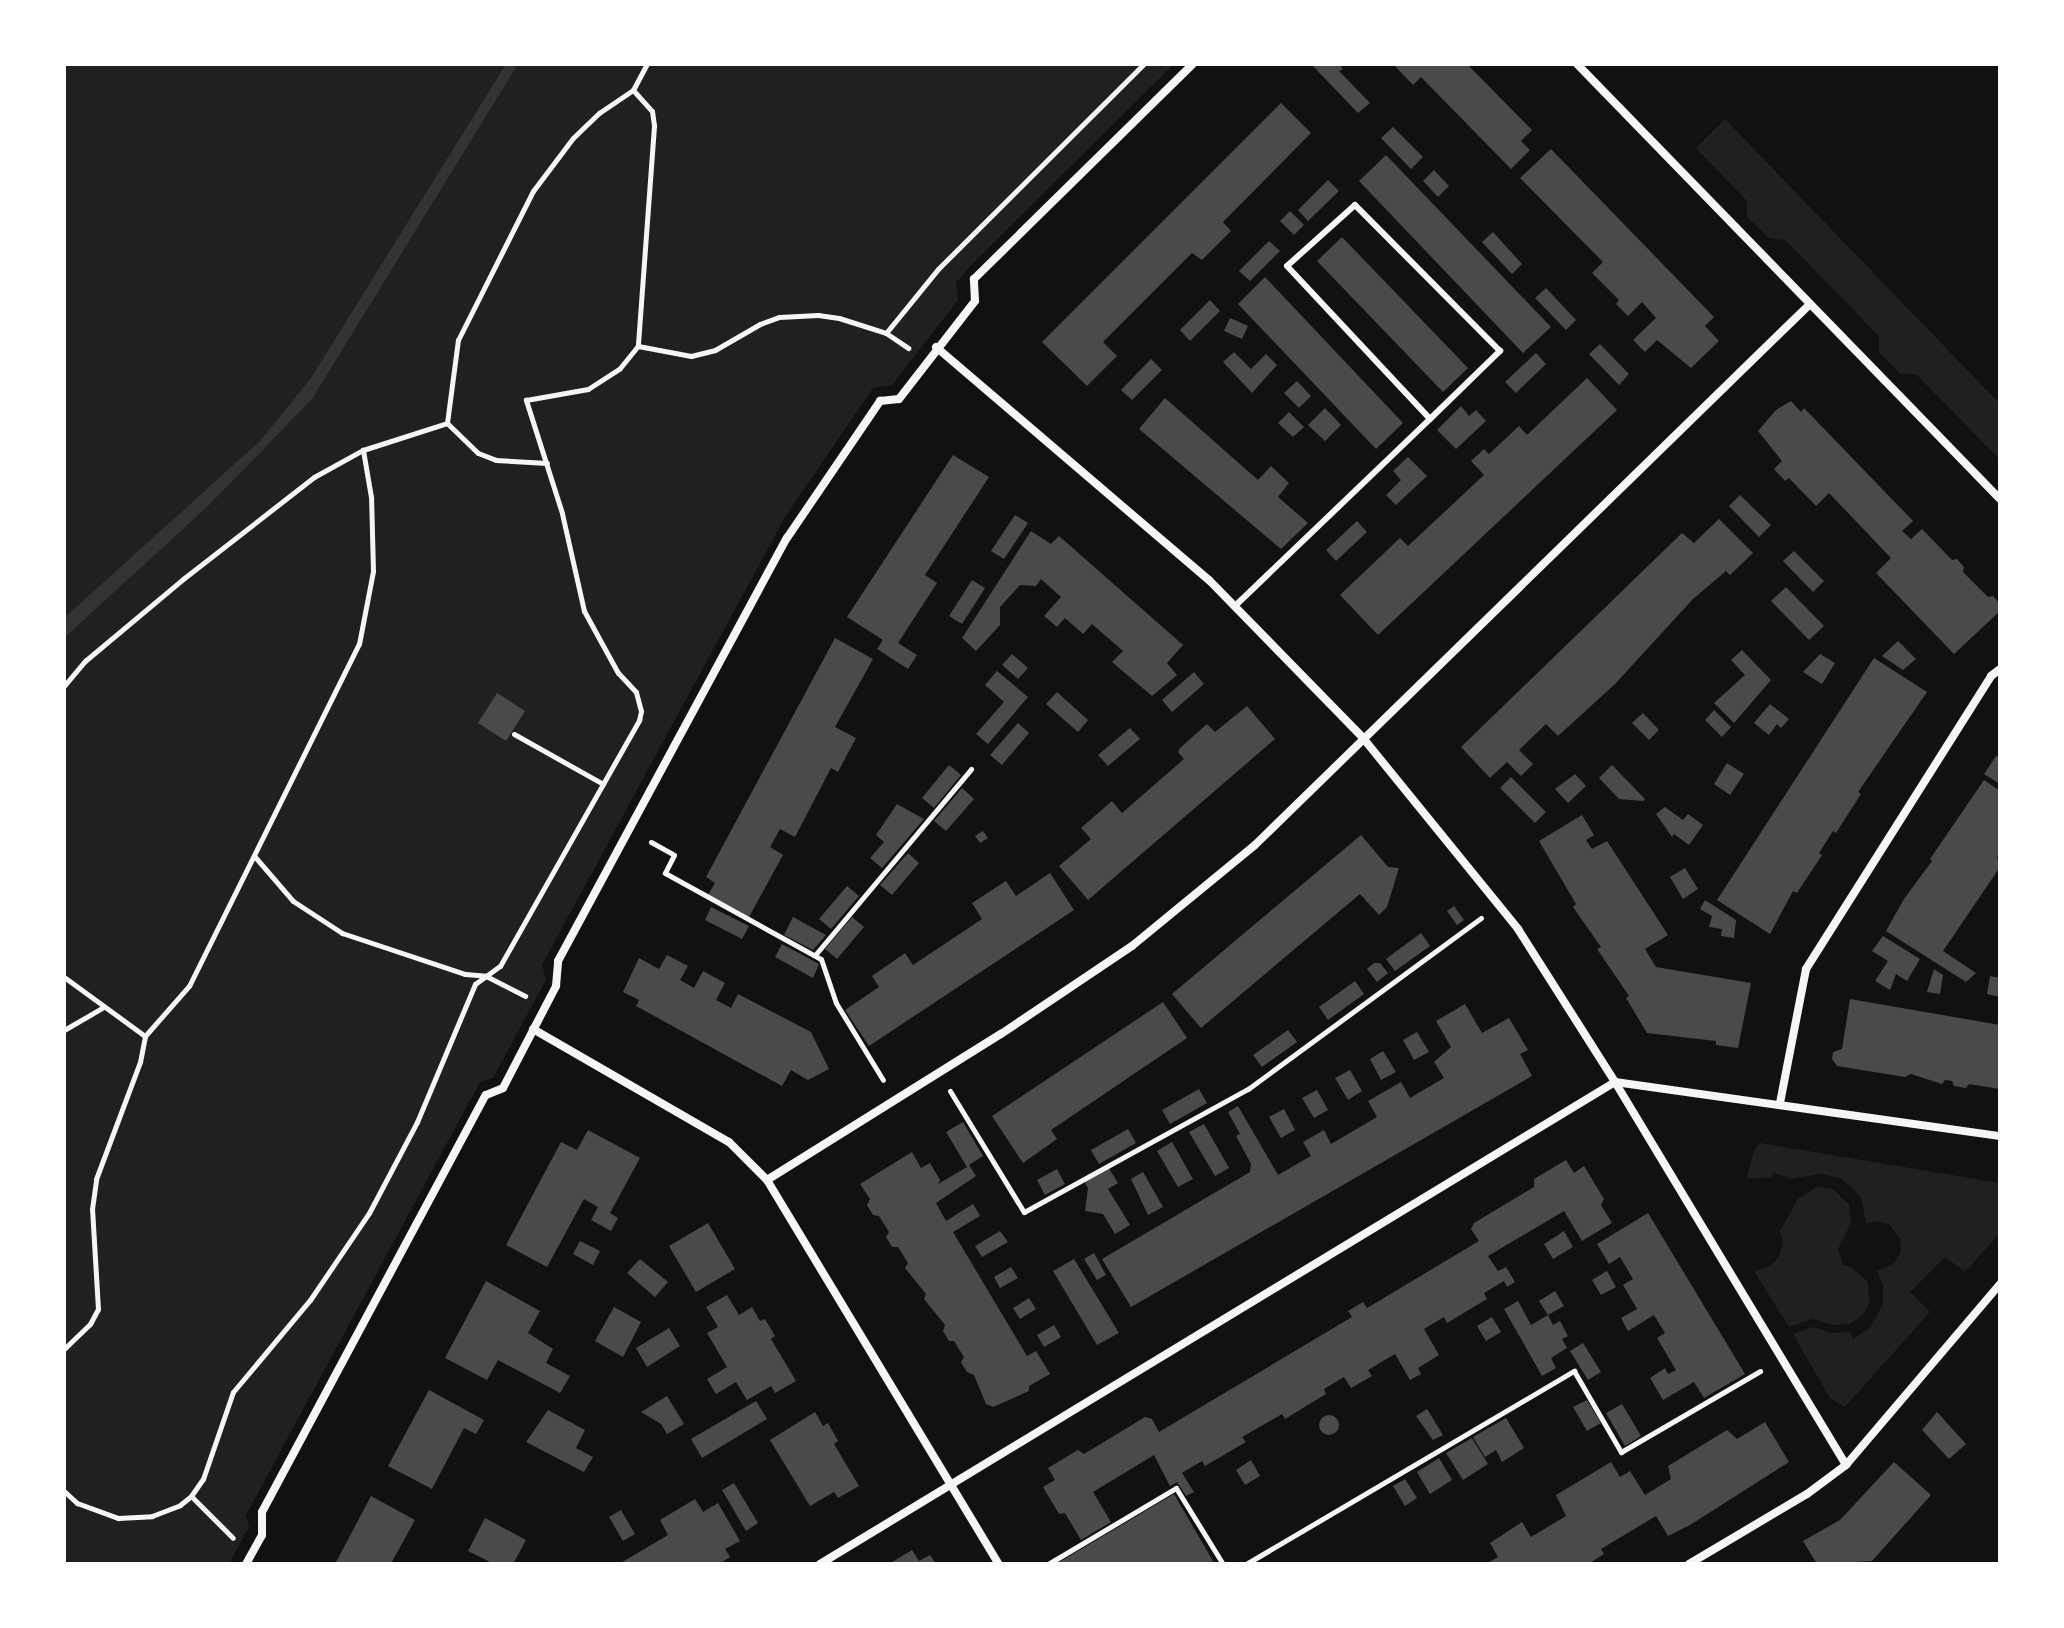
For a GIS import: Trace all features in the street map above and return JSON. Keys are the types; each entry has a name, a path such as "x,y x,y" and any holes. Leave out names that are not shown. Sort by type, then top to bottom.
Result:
{"street":[{"path":"246,1564 262,1535 262,1512 486,1095 503,1088 556,986 558,961 787,538 880,401 899,399 936,347 975,301 974,279 1193,64"},
{"path":"1577,64 2000,499"},
{"path":"767,1180 939,1073 1132,946 1255,845 1810,304"},
{"path":"936,347 1235,606 1363,738 1518,929 1615,1082 1846,1465"},
{"path":"1780,1103 1806,969 1991,676 2000,669"},
{"path":"533,1029 729,1142 767,1180 999,1564"},
{"path":"820,1564 1615,1082 2000,1136"},
{"path":"1689,1564 1807,1494 1846,1465 2000,1284"}],"lane":[{"path":"1235,606 1430,419 1500,351 1355,205 1287,266 1430,419"}],"path":[{"path":"447,423 458,340 533,191 573,138 599,113 633,90 647,64"},
{"path":"886,333 938,269 1144,64"},
{"path":"64,1491 77,1503 118,1518 152,1516 180,1505 191,1496 203,1479 233,1392 310,1300 369,1213 417,1122 475,984 500,966 508,954 639,720 640,702 618,673 584,611 547,463 526,400 588,389 620,368 638,346 654,126 652,111 633,90"},
{"path":"638,346 691,356 715,350 760,324 796,315 839,318 886,333 926,360"},
{"path":"64,686 85,661 183,579 314,477 363,450 447,423"},
{"path":"447,423 478,453 496,460 547,463"},
{"path":"64,1349 90,1324 98,1309 92,1209 96,1179 140,1062 145,1036 189,986 359,644 373,571 371,497 363,450"},
{"path":"514,734 603,784"},
{"path":"815,955 971,769"},
{"path":"629,830 674,855 665,873 821,959 836,1003 896,1100"},
{"path":"255,857 293,901 342,933 465,974 486,976 544,1008"},
{"path":"939,1073 1024,1212 1248,1089 1498,905"},
{"path":"64,977 102,1008 145,1036"},
{"path":"64,1030 102,1008"},
{"path":"1246,1564 1574,1371 1621,1452 1781,1358"},
{"path":"1048,1564 1176,1488 1223,1564"},
{"path":"191,1496 226,1534 253,1551"}],"shaded area":[{"path":"64,64 1174,64 973,263 956,283 958,300 892,385 873,388 785,517 542,965 546,980 493,1078 480,1082 246,1515 249,1527 229,1564 64,1564"},
{"path":"506,64 518,64 312,399 207,507 64,638 64,618 260,441 311,378"},
{"path":"1725,119 2000,404 2000,460 1916,374 1900,374 1879,352 1879,336 1785,240 1769,238 1747,217 1747,201 1696,148"},
{"path":"1760,1143 2000,1183 2000,1233 1965,1272 1945,1257 1910,1292 1930,1312 1845,1407 1830,1398 1793,1334 1813,1327 1832,1333 1850,1332 1853,1339 1870,1328 1883,1304 1883,1286 1877,1271 1895,1263 1901,1252 1900,1239 1889,1224 1879,1221 1866,1223 1861,1197 1841,1178 1819,1174 1790,1179 1774,1172 1771,1177 1747,1179 1754,1150"},
{"path":"1817,1187 1833,1189 1849,1205 1851,1223 1838,1249 1843,1265 1851,1267 1867,1281 1870,1300 1865,1313 1850,1324 1833,1325 1812,1319 1789,1327 1754,1271 1769,1267 1779,1257 1783,1243 1780,1231 1798,1199"}],"building":[{"path":"1311,64 1339,64 1343,69 1339,71 1370,103 1358,113"},
{"path":"1393,64 1467,64 1532,130 1521,141 1530,150 1511,169 1421,77 1413,85"},
{"path":"1281,103 1311,133 1223,222 1231,231 1202,260 1192,253 1103,342 1117,356 1087,386 1042,342"},
{"path":"1393,127 1423,157 1411,169 1381,138"},
{"path":"1551,149 1714,317 1705,326 1719,341 1691,368 1657,340 1645,352 1633,340 1656,318 1642,302 1628,316 1616,304 1619,300 1592,273 1603,262 1520,178"},
{"path":"1386,155 1551,327 1523,353 1359,181"},
{"path":"1434,170 1449,186 1438,197 1423,181"},
{"path":"1328,180 1339,191 1308,221 1298,210"},
{"path":"1290,211 1304,225 1294,235 1280,221"},
{"path":"1493,232 1522,264 1512,274 1482,242"},
{"path":"1342,237 1468,368 1443,392 1317,261"},
{"path":"1269,241 1280,251 1250,281 1239,271"},
{"path":"1265,277 1403,423 1376,449 1238,304"},
{"path":"1546,288 1576,320 1566,330 1535,298"},
{"path":"1210,300 1220,311 1190,341 1180,330"},
{"path":"1230,318 1248,326 1242,339 1224,331"},
{"path":"1600,344 1629,374 1619,385 1589,354"},
{"path":"1234,352 1251,369 1266,354 1277,365 1252,393 1223,362"},
{"path":"1536,353 1546,364 1516,393 1505,382"},
{"path":"1151,359 1162,370 1132,400 1121,390"},
{"path":"1587,378 1617,410 1378,635 1340,595 1400,538 1408,546 1484,475 1471,461 1484,449 1489,454 1519,426 1527,435"},
{"path":"1297,381 1311,396 1299,408 1284,393"},
{"path":"1165,398 1258,480 1271,466 1289,483 1278,497 1308,523 1281,549 1139,429"},
{"path":"1791,401 1801,412 1804,408 1913,521 1902,531 1911,539 1922,529 1952,560 1957,559 1964,567 1963,572 1988,597 1993,596 2000,604 2000,611 1954,654 1876,573 1891,558 1829,493 1816,506 1789,478 1785,481 1774,469 1782,461 1758,431 1776,410"},
{"path":"1461,406 1469,416 1476,410 1486,421 1456,449 1437,430"},
{"path":"1325,408 1341,425 1325,441 1308,425"},
{"path":"1289,412 1304,427 1293,437 1278,423"},
{"path":"953,455 989,477 925,575 937,583 898,643 917,655 908,669 877,649 883,640 847,617"},
{"path":"1408,457 1427,476 1396,505 1386,495 1401,480 1393,471"},
{"path":"1740,495 1771,525 1759,537 1729,506"},
{"path":"1015,515 1028,523 1004,559 991,551"},
{"path":"1719,519 1753,553 1730,575 1726,571 1693,599 1615,684 1558,736 1546,724 1519,750 1533,764 1521,776 1507,762 1490,778 1461,747 1682,533 1694,543"},
{"path":"1357,521 1367,532 1336,561 1326,550"},
{"path":"1031,531 1051,544 1059,536 1183,645 1167,663 1177,675 1152,696 1112,662 1123,651 1092,624 1083,634 1065,618 1057,627 1044,616 1061,597 1041,579 1036,586 1020,585 1000,607 1000,625 976,651 962,638"},
{"path":"1794,551 1824,581 1813,592 1783,561"},
{"path":"972,580 985,588 962,624 949,616"},
{"path":"1786,587 1824,626 1809,640 1771,601"},
{"path":"835,638 873,659 835,727 856,738 838,772 831,768 795,837 780,829 770,847 783,855 749,917 708,895 715,883 706,877"},
{"path":"1898,641 1916,659 1903,670 1882,656"},
{"path":"1742,650 1771,680 1734,723 1714,703 1745,675 1731,660"},
{"path":"1012,654 1028,668 1018,679 1002,665"},
{"path":"1820,654 1835,663 1822,684 1803,672"},
{"path":"1874,658 1927,692 1858,792 1861,794 1836,833 1833,831 1819,853 1822,855 1797,893 1793,891 1770,934 1717,900"},
{"path":"997,671 1028,697 988,744 976,734 1004,702 985,685"},
{"path":"1194,672 1204,684 1172,712 1162,700"},
{"path":"1057,692 1088,720 1078,732 1046,704"},
{"path":"497,693 525,711 506,741 478,723"},
{"path":"1770,704 1789,719 1781,728 1777,724 1769,735 1754,723"},
{"path":"1247,706 1275,739 1088,900 1059,866 1091,839 1081,828 1112,801 1122,813 1184,759 1178,752 1180,748 1207,724 1215,732"},
{"path":"1714,710 1731,727 1722,737 1705,720"},
{"path":"1643,713 1659,730 1649,740 1632,723"},
{"path":"1018,723 1029,733 1002,765 990,755"},
{"path":"1130,728 1140,739 1108,766 1098,755"},
{"path":"1996,756 2000,758 2000,784 1984,774"},
{"path":"1727,763 1744,774 1730,795 1714,784"},
{"path":"949,765 961,775 934,808 922,798"},
{"path":"1612,765 1645,799 1643,801 1619,799 1599,778"},
{"path":"1575,774 1586,786 1568,803 1555,789"},
{"path":"1511,777 1546,812 1535,823 1500,788"},
{"path":"1984,780 2000,791 2000,852 1997,857 2000,867 1943,951 1976,973 1966,982 1886,931"},
{"path":"962,788 974,799 946,831 934,821"},
{"path":"897,804 924,819 882,868 870,858 884,842 876,835"},
{"path":"1665,807 1683,820 1688,814 1703,825 1689,845 1674,834 1672,837 1656,814"},
{"path":"1582,815 1594,835 1586,840 1592,849 1607,841 1668,935 1645,949 1656,967 1751,983 1738,1048 1716,1045 1716,1041 1647,1033 1626,998 1629,996 1597,949 1601,947 1573,907 1576,904 1539,841"},
{"path":"983,831 988,838 980,843 975,836"},
{"path":"1361,835 1388,867 1399,868 1387,907 1379,915 1360,894 1201,1028 1172,994"},
{"path":"908,853 919,863 892,895 880,885"},
{"path":"1685,868 1698,889 1683,899 1670,877"},
{"path":"1050,873 1074,910 869,1046 845,1010 879,987 872,976 905,953 913,965 982,919 972,903 1006,881 1016,896"},
{"path":"847,886 859,896 831,929 819,919"},
{"path":"1705,900 1736,920 1734,938 1721,936 1722,929 1709,927 1712,916 1700,909"},
{"path":"1454,906 1464,920 1457,925 1447,911"},
{"path":"711,907 749,926 742,939 705,920"},
{"path":"793,917 826,935 813,950 784,935"},
{"path":"852,917 864,927 837,959 825,949"},
{"path":"1421,933 1430,946 1395,971 1386,959"},
{"path":"1883,936 1920,959 1907,981 1896,974 1890,990 1875,981 1888,961 1872,951"},
{"path":"782,944 819,964 813,978 775,957"},
{"path":"667,955 688,966 680,980 694,988 703,971 725,983 716,1000 731,1008 738,994 811,1032 829,1069 808,1080 791,1070 782,1086 636,1006 639,1000 623,992 639,958 659,969"},
{"path":"1374,963 1380,963 1388,973 1377,982 1367,969"},
{"path":"1934,969 1943,975 1940,994 1927,992"},
{"path":"1990,976 2000,978 2000,997 1987,994"},
{"path":"1355,981 1364,994 1328,1020 1319,1007"},
{"path":"1850,999 2000,1025 2000,1089 1969,1084 1966,1088 1954,1086 1952,1081 1945,1080 1942,1084 1911,1074 1905,1077 1837,1066 1832,1059 1833,1052 1842,1049"},
{"path":"1163,1002 1187,1038 1051,1130 1057,1139 1023,1163 992,1116"},
{"path":"1465,1004 1482,1033 1509,1018 1528,1050 1520,1054 1532,1076 1131,1307 1102,1259 1250,1172 1251,1164 1236,1136 1240,1134 1228,1112 1238,1106 1278,1175 1311,1156 1303,1142 1324,1130 1331,1144 1377,1117 1368,1101 1401,1082 1410,1098 1444,1078 1434,1062 1451,1047 1436,1021"},
{"path":"1288,1030 1297,1042 1262,1067 1253,1055"},
{"path":"1417,1032 1429,1052 1414,1060 1403,1040"},
{"path":"1383,1051 1396,1072 1381,1080 1370,1059"},
{"path":"1350,1070 1362,1091 1348,1100 1335,1078"},
{"path":"1199,1089 1207,1103 1170,1124 1162,1110"},
{"path":"1317,1090 1328,1110 1314,1118 1302,1098"},
{"path":"1284,1109 1295,1130 1281,1138 1269,1117"},
{"path":"963,1122 983,1156 969,1165 976,1176 936,1203 946,1221 973,1204 980,1216 953,1232 1027,1356 1036,1351 1050,1374 1029,1386 1029,1391 993,1407 986,1404 974,1375 967,1372 961,1362 964,1357 943,1331 945,1325 905,1268 908,1263 898,1247 892,1247 886,1237 889,1232 879,1216 873,1215 867,1205 870,1199 860,1184 912,1152 921,1168 930,1163 940,1180 938,1184 967,1167 946,1132"},
{"path":"1204,1124 1229,1168 1215,1176 1189,1132"},
{"path":"1128,1129 1136,1143 1099,1164 1091,1150"},
{"path":"588,1130 640,1158 610,1213 618,1218 611,1231 591,1220 598,1207 584,1199 547,1267 506,1245 561,1142 577,1150"},
{"path":"1172,1142 1193,1179 1178,1187 1157,1151"},
{"path":"1566,1160 1574,1173 1584,1166 1604,1199 1601,1205 1612,1223 1582,1241 1564,1211 1488,1256 1498,1271 1506,1267 1515,1282 1507,1287 1504,1281 1484,1293 1487,1299 1447,1323 1444,1317 1424,1329 1439,1355 1418,1368 1421,1374 1410,1380 1395,1354 1368,1370 1372,1376 1351,1388 1344,1377 1324,1389 1326,1394 1285,1419 1282,1414 1242,1437 1246,1442 1205,1466 1202,1461 1182,1473 1194,1492 1186,1496 1177,1482 1170,1486 1154,1455 1093,1492 1111,1522 1081,1540 1065,1513 1059,1514 1043,1487 1055,1480 1048,1468 1078,1450 1084,1454 1145,1417 1152,1419 1159,1432 1352,1317 1348,1311 1363,1302 1367,1308 1479,1241 1471,1229 1474,1223 1534,1187 1534,1179"},
{"path":"1108,1167 1118,1183 1108,1189 1130,1225 1115,1234 1103,1214 1085,1211 1088,1188 1084,1181"},
{"path":"1057,1169 1065,1184 1045,1195 1037,1180"},
{"path":"1143,1172 1163,1207 1148,1215 1131,1179"},
{"path":"1648,1213 1745,1374 1704,1398 1694,1382 1663,1400 1650,1378 1665,1368 1668,1374 1676,1370 1657,1338 1665,1333 1654,1315 1628,1331 1621,1318 1637,1309 1623,1285 1633,1279 1620,1257 1609,1264 1597,1244"},
{"path":"708,1223 735,1269 696,1292 669,1246"},
{"path":"1000,1231 1008,1242 982,1257 975,1246"},
{"path":"1564,1231 1573,1247 1553,1259 1544,1244"},
{"path":"580,1241 600,1251 593,1265 573,1254"},
{"path":"1094,1253 1106,1275 1097,1280 1084,1259"},
{"path":"640,1259 668,1282 655,1297 627,1273"},
{"path":"1074,1259 1119,1333 1097,1345 1053,1271"},
{"path":"1011,1267 1018,1278 1000,1288 994,1277"},
{"path":"1607,1271 1616,1287 1601,1295 1592,1280"},
{"path":"486,1281 540,1311 528,1333 553,1349 546,1363 570,1376 560,1393 498,1360 487,1380 445,1358"},
{"path":"1555,1291 1564,1306 1548,1315 1539,1301"},
{"path":"727,1295 739,1315 752,1307 760,1321 765,1319 775,1336 771,1339 796,1381 775,1393 771,1386 747,1400 736,1382 716,1394 707,1379 727,1367 707,1333 718,1327 706,1307"},
{"path":"1029,1298 1036,1309 1020,1319 1013,1308"},
{"path":"1518,1301 1531,1325 1548,1315 1553,1325 1560,1321 1568,1336 1562,1339 1567,1348 1551,1358 1556,1368 1542,1376 1504,1309"},
{"path":"614,1307 641,1322 623,1357 595,1341"},
{"path":"1492,1317 1501,1332 1486,1341 1477,1326"},
{"path":"1054,1325 1061,1337 1044,1347 1037,1335"},
{"path":"669,1328 680,1346 647,1367 636,1348"},
{"path":"1583,1343 1601,1372 1588,1380 1570,1351"},
{"path":"429,1390 484,1420 476,1434 464,1428 432,1489 388,1466"},
{"path":"667,1396 684,1424 667,1434 661,1424 641,1412"},
{"path":"1587,1400 1601,1423 1587,1431 1573,1407"},
{"path":"756,1401 767,1419 702,1458 691,1439"},
{"path":"1622,1404 1641,1436 1625,1446 1606,1413"},
{"path":"1427,1409 1443,1435 1433,1440 1416,1416"},
{"path":"548,1410 585,1430 576,1448 593,1457 584,1472 526,1442"},
{"path":"815,1412 823,1426 828,1423 838,1441 834,1444 859,1486 838,1498 834,1492 810,1506 770,1440"},
{"path":"1937,1412 1966,1444 1949,1459 1922,1430"},
{"path":"1329,1415 1336,1418 1339,1425 1336,1432 1329,1435 1322,1432 1319,1425 1322,1418"},
{"path":"1506,1418 1524,1448 1502,1462 1496,1450 1485,1457 1473,1437"},
{"path":"1765,1422 1789,1462 1690,1525 1668,1536 1656,1516 1601,1549 1604,1554 1588,1564 1486,1564 1498,1557 1490,1543 1522,1522 1531,1537 1566,1516 1556,1495 1611,1462 1620,1477 1630,1471 1645,1495 1671,1479 1668,1466 1727,1430 1737,1439"},
{"path":"1472,1438 1488,1464 1463,1480 1446,1453"},
{"path":"1439,1458 1452,1480 1430,1494 1417,1472"},
{"path":"1251,1460 1260,1476 1245,1485 1236,1470"},
{"path":"1894,1462 1931,1495 1872,1561 1817,1564 1803,1541 1840,1520"},
{"path":"1405,1479 1417,1498 1405,1506 1393,1486"},
{"path":"734,1483 758,1523 746,1531 722,1490"},
{"path":"1174,1494 1213,1561 1207,1564 1056,1564"},
{"path":"371,1496 415,1520 391,1564 335,1564"},
{"path":"695,1499 703,1512 718,1503 740,1541 725,1549 730,1557 719,1564 619,1564 668,1535 660,1520"},
{"path":"621,1510 635,1534 623,1541 609,1517"},
{"path":"485,1518 526,1540 513,1564 494,1564 468,1551"},
{"path":"912,1550 919,1561 930,1555 936,1564 889,1564"}]}
